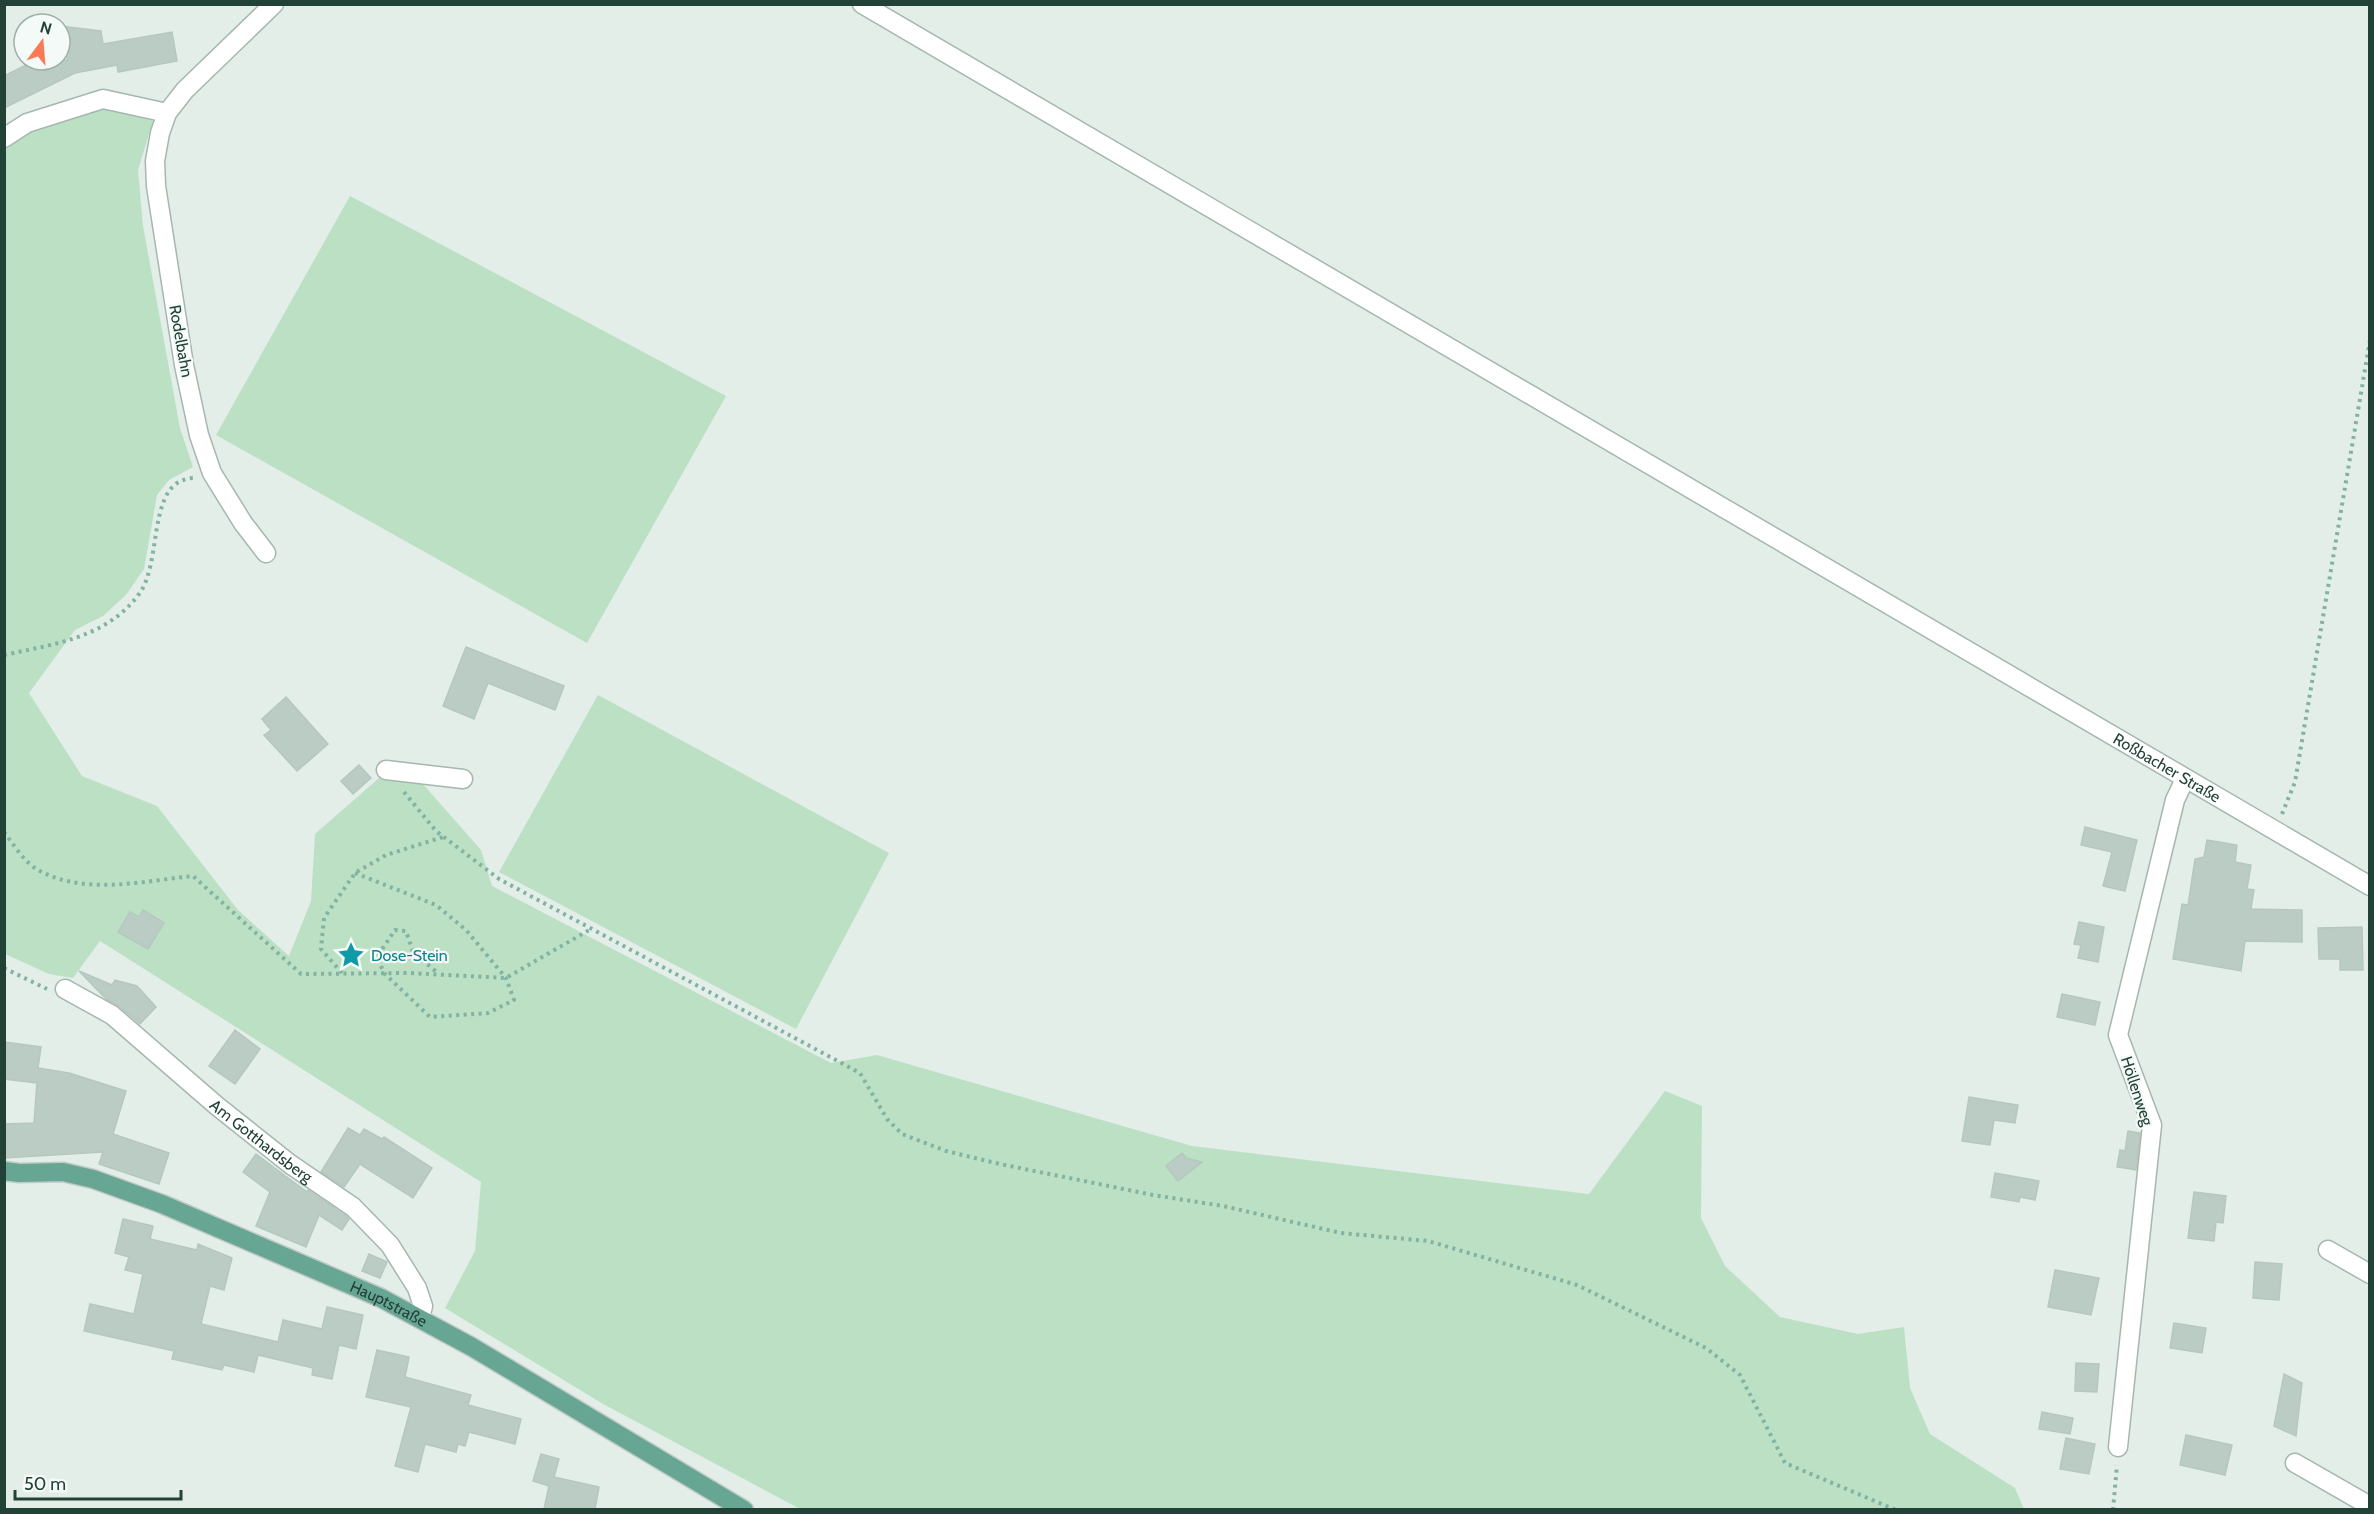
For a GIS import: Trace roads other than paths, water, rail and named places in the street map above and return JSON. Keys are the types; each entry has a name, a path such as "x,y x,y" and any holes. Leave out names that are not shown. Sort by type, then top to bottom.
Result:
{"main road":[{"name":"Hauptstraße","path":"4,1171 63,1172 93,1179 152,1200 381,1298 420,1318 744,1509"}],"street":[{"name":"Rodelbahn","path":"266,553 243,523 213,473 200,435 184,365 156,186 155,161 160,133 167,113 185,90 274,4"},
{"name":"Roßbacher Straße","path":"862,4 2370,886"},
{"path":"4,138 27,123 103,99 167,113"},
{"path":"386,770 463,779"},
{"name":"Höllenweg","path":"2118,1447 2152,1125 2118,1035 2175,800 2185,779"},
{"name":"Am Gotthardsberg","path":"67,990 112,1015 217,1106 290,1164 352,1207 390,1245 417,1288 423,1306 420,1318"},
{"path":"2328,1250 2370,1274"},
{"path":"2295,1463 2370,1506"}],"place":[{"name":"Dose-Stein","path":"351,955"}]}
